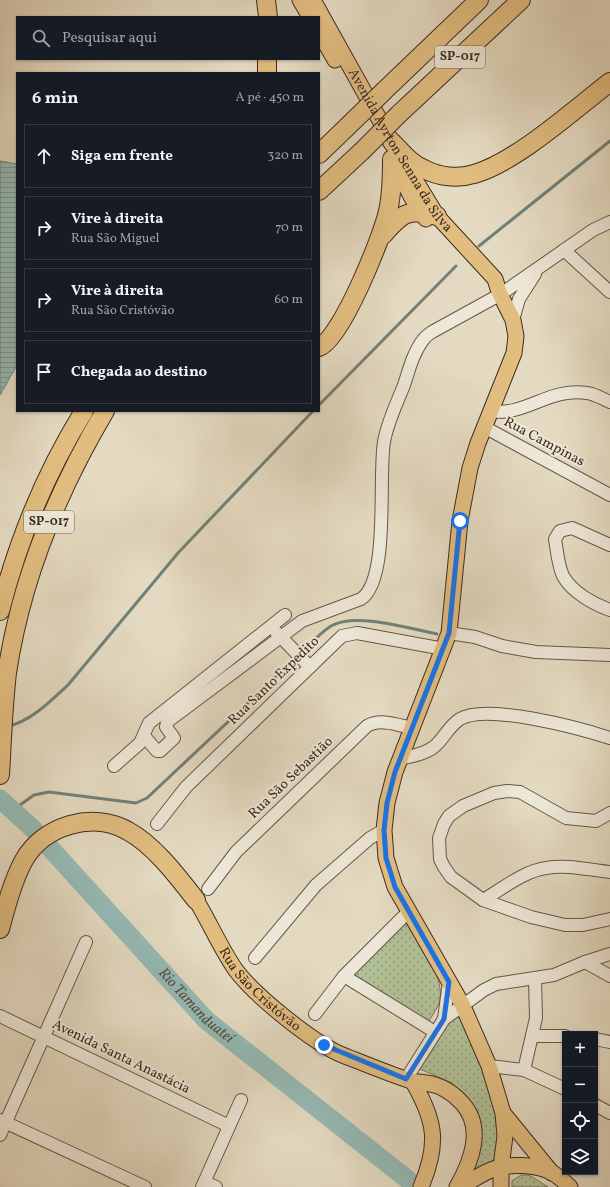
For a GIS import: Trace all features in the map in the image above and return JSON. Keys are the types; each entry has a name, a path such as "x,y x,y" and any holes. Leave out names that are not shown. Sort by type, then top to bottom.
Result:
{"highway":[{"path":"266,0 268,16"},
{"name":"SP-017","path":"320,153 479,0"},
{"name":"SP-017","path":"320,190 521,0"},
{"path":"267,60 267,72"},
{"path":"320,347 335,333 345,317 378,240 388,209 392,187 392,151 424,169 438,174 456,177 475,174 495,166 525,148 610,82"},
{"path":"378,240 394,222 403,216 412,212 428,214"},
{"name":"SP-017","path":"0,611 26,525 46,478 83,412"},
{"name":"SP-017","path":"0,776 5,700 13,642 25,588 44,533 64,485 104,412"},
{"path":"0,929 24,859 47,835 62,827 79,822 112,824 128,831 144,842 168,866 202,895"}],"main road":[{"path":"300,0 309,16"},
{"name":"Avenida Ayrton Senna da Silva","path":"313,0 392,151"},
{"name":"Avenida Ayrton Senna da Silva","path":"320,34 392,151 428,214 488,285 500,293 513,320 516,336 514,353 484,427 470,468 463,498 449,633 400,759 387,803 384,830 386,858 389,872 395,887 462,1004 489,1066 503,1113 505,1136 501,1167 501,1187"},
{"name":"Rua São Cristóvão","path":"202,895 235,968 246,982 260,995 324,1045 409,1080 442,1088 454,1095 464,1104 475,1130 473,1154 457,1187"},
{"path":"409,1080 430,1114 433,1132 430,1161 421,1187"},
{"name":"Avenida Ayrton Senna da Silva","path":"503,1113 552,1173"},
{"path":"461,1187 483,1174 501,1167 527,1167 552,1173 570,1187"}],"street":[{"path":"144,736 157,751 160,751 174,738 166,727 167,722 302,621 361,599 369,593 378,564 381,526 382,461 386,431 416,352 424,339 432,332 500,293 594,230 610,222"},
{"path":"564,250 601,286 610,292"},
{"path":"513,320 522,294 542,265"},
{"path":"490,411 500,413 512,412 559,393 571,392 588,393 610,402"},
{"name":"Rua Campinas","path":"484,427 610,495"},
{"path":"610,545 572,528 560,531 555,539 558,558 566,580 577,592 592,602 610,610"},
{"path":"114,766 133,750 144,736 149,723 285,615"},
{"path":"271,627 302,659"},
{"name":"Rua Santo Expedito","path":"157,824 186,787 302,659 350,633 444,649"},
{"path":"449,633 475,637 502,646 536,652 610,655"},
{"path":"400,759 429,750 435,746 460,719 471,715 490,714 530,719 610,738"},
{"name":"Rua São Sebastião","path":"202,895 236,852 367,726 374,722 381,722 412,728"},
{"path":"610,813 596,821 566,818 520,792 507,791 494,793 463,806 449,816 444,824 439,838 440,859 451,877 483,900 531,917 565,925 583,925 610,919"},
{"path":"255,958 316,885 370,838 384,830"},
{"path":"483,900 532,872 544,868 575,867 610,872"},
{"path":"315,1014 344,976 408,912"},
{"path":"0,1135 3,1121 44,1036 86,942"},
{"path":"409,1080 435,1032 444,1019 462,1004 496,984 554,975 585,962 610,954"},
{"path":"585,962 610,976"},
{"path":"344,976 435,1032"},
{"path":"524,1070 537,1005 535,979"},
{"path":"444,1019 449,982"},
{"name":"Avenida Santa Anastácia","path":"0,1016 229,1126"},
{"path":"532,1036 562,1036"},
{"path":"598,1040 610,1042"},
{"path":"489,1066 524,1070 562,1088"},
{"path":"216,1187 204,1184 241,1100"},
{"path":"598,1107 610,1113"},
{"path":"3,1121 146,1187"}],"green space":[{"path":"406,921 429,958 438,979 440,999 437,1008 429,1021 352,975"},
{"path":"455,1013 464,1022 485,1072 497,1112 499,1130 498,1147 492,1162 485,1169 470,1178 465,1099 452,1083 420,1069"},
{"path":"521,1175 529,1175 548,1187 512,1187 512,1181"}],"water":[{"path":"0,161 16,164 16,367 0,395"}],"waterway":[{"path":"479,246 610,141"},
{"path":"320,404 456,266"},
{"path":"8,726 16,724 32,715 48,704 68,685 178,553 312,412"},
{"path":"301,653 327,629 342,622 368,621 437,634"},
{"path":"13,810 34,795 49,792 136,803 147,798 297,657"},
{"name":"Rio Tamanduateí","path":"0,799 32,828 206,1020 407,1179 414,1187"}],"route":[{"path":"324,1045 340,1053 406,1079 444,1019 449,982 395,887 389,872 386,858 384,830 387,803 395,772 449,633 460,521"}]}
